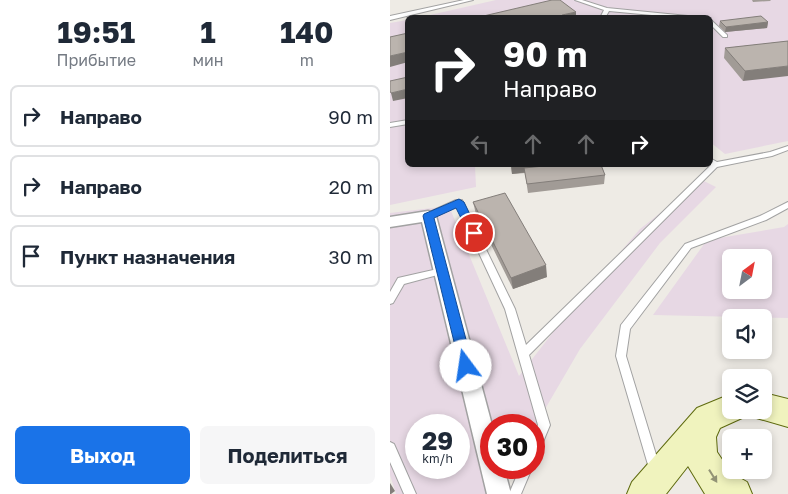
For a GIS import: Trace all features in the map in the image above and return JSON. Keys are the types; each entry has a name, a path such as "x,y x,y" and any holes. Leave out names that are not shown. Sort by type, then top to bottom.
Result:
{"main road":[{"path":"650,486 720,413"},
{"path":"720,413 700,436 701,457 719,485 735,494"}],"street":[{"path":"390,222 428,216 480,419"},
{"path":"496,479 499,494"}],"lane":[{"path":"390,18 471,0"},
{"path":"577,0 607,9 673,15"},
{"path":"604,15 607,9"},
{"path":"713,24 725,36"},
{"path":"390,125 405,122"},
{"path":"713,162 772,154 788,148"},
{"path":"523,354 707,167"},
{"path":"428,216 459,202 510,309 540,414"},
{"path":"650,486 621,356 625,328 688,246 763,218 788,205"},
{"path":"390,300 401,281 442,270"},
{"path":"390,448 410,494"},
{"path":"515,494 521,479"}],"shaded area":[{"path":"496,0 788,0 788,141 725,154 713,144 713,15 430,15"},
{"path":"405,20 405,167 475,167 476,187 390,205 390,23"},
{"path":"702,180 716,187 660,243 580,349 542,414 480,414 480,479 498,479 488,494 396,494 390,475 390,213 449,206 519,376 565,317 640,229"},
{"path":"788,224 788,318 772,318 772,309 722,309 722,317 653,315 707,240 784,227"}],"building":[{"path":"552,0 560,0 576,12 562,15 488,15"},
{"path":"761,16 768,22 726,27 720,21"},
{"path":"405,34 405,53 390,56 390,37"},
{"path":"788,41 788,66 745,71 725,48"},
{"path":"405,78 405,90 391,93 390,81"},
{"path":"602,167 605,175 527,184 524,168"},
{"path":"505,193 546,265 511,278 473,202"}],"route":[{"path":"466,366 428,216 459,202 474,233"}]}
